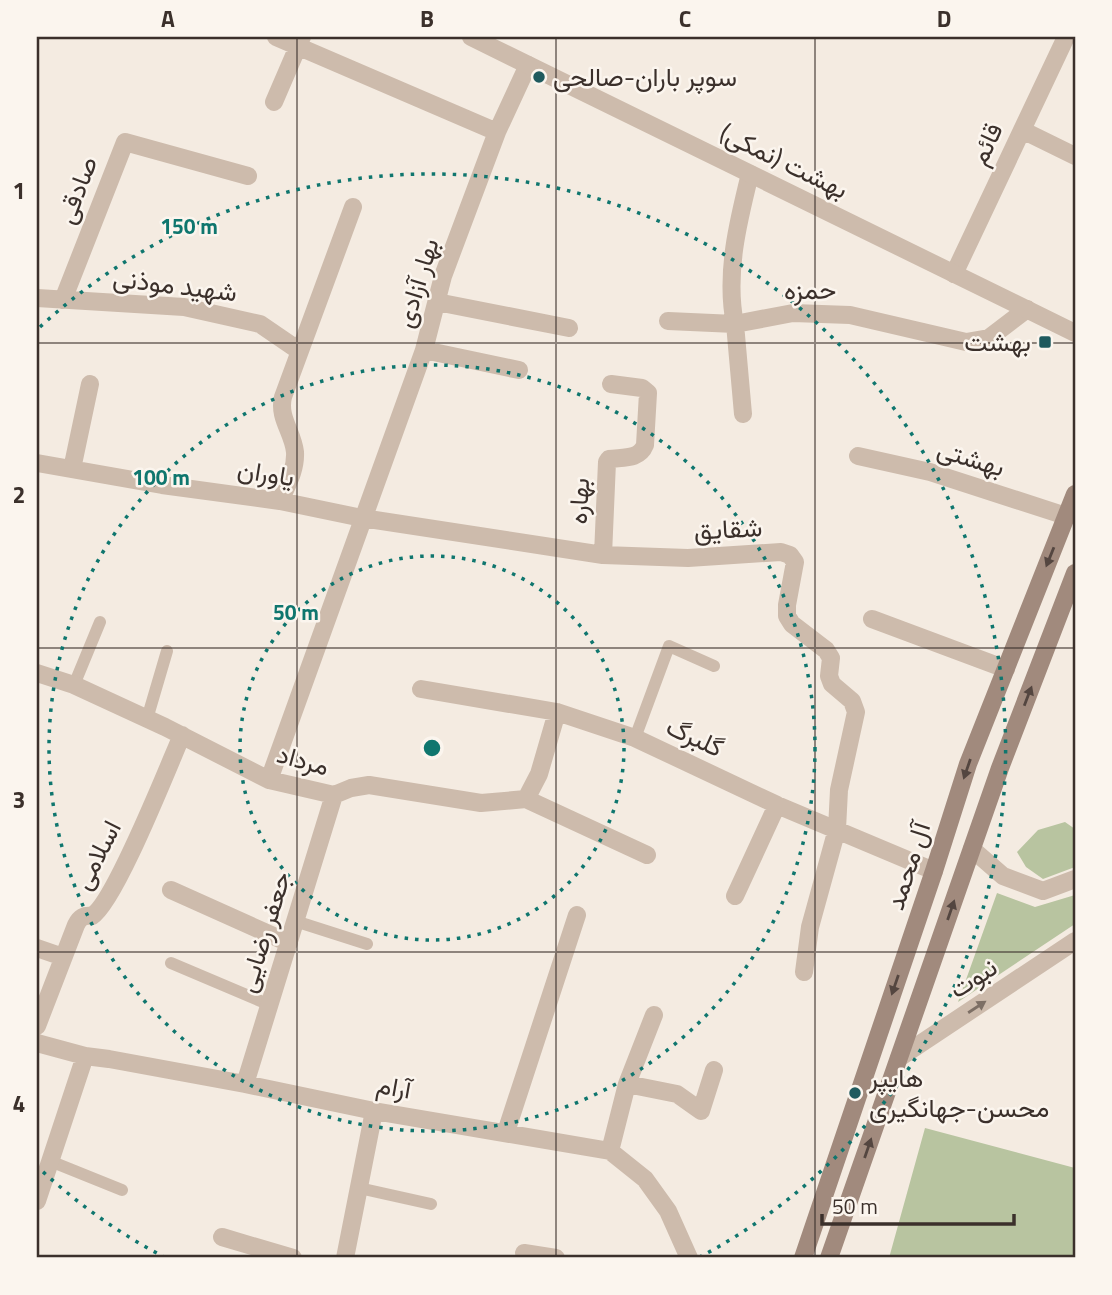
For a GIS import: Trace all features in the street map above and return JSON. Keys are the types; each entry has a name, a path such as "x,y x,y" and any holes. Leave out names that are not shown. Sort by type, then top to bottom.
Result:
{"main road":[{"name":"آل محمد","path":"803,1258 968,764 1075,494"},
{"name":"آل محمد","path":"829,1258 972,849 1075,573"}],"street":[{"path":"276,37 300,41 497,132"},
{"name":"بهشت (نمکی)","path":"471,37 1075,333"},
{"name":"قائم","path":"954,274 1066,37"},
{"path":"274,102 300,41"},
{"name":"بهار آزادی","path":"269,780 424,350 443,276 497,132 528,65"},
{"path":"1022,130 1075,156"},
{"name":"صادقی","path":"63,300 125,142 248,176"},
{"path":"743,414 732,308 735,231 750,174"},
{"path":"280,501 293,470 295,450 281,412 281,404 298,350 352,207"},
{"name":"شهید موذنی","path":"37,298 184,307 260,324 298,350"},
{"path":"437,302 569,328"},
{"name":"حمزه","path":"668,321 735,324 793,313 850,315 966,342 989,338 1027,309"},
{"path":"424,350 519,370"},
{"path":"72,468 90,384"},
{"name":"بهاره","path":"603,555 607,462 609,458 638,456 642,451 645,445 648,393 642,388 611,384"},
{"name":"بهشتی","path":"858,456 930,472 1066,516"},
{"name":"یاوران","path":"37,463 162,485 280,501 362,518"},
{"name":"شقایق","path":"362,518 603,555 688,558 781,552 790,555 795,562 787,616 792,624 826,650 831,658 829,676 832,684 852,701 856,712 839,790 837,830"},
{"path":"872,619 1006,669"},
{"name":"مرداد","path":"37,673 74,685 148,719 269,780 334,795 369,785 481,803 526,799"},
{"name":"گلبرگ","path":"421,689 557,712 635,738 776,805 934,872"},
{"path":"557,712 539,774 526,799 647,855"},
{"name":"اسلامی","path":"37,1026 79,919 98,912 124,867 182,735"},
{"name":"جعفر رضایی","path":"245,1084 334,795"},
{"path":"735,896 776,805"},
{"path":"804,972 810,927 837,830"},
{"path":"972,849 1003,876 1043,891 1075,879"},
{"path":"171,890 289,943"},
{"path":"506,1132 577,915"},
{"name":"نبوت","path":"899,1058 1075,942"},
{"path":"37,948 63,957"},
{"path":"610,1152 627,1084 654,1015"},
{"name":"آرام","path":"37,1043 85,1056 245,1084 374,1111 610,1152 645,1179 668,1211 689,1258"},
{"path":"37,1200 85,1056"},
{"path":"627,1084 677,1094 701,1111 714,1070"},
{"path":"345,1258 374,1111"},
{"path":"222,1237 293,1258"},
{"path":"524,1253 556,1258"}],"lane":[{"path":"74,685 100,622"},
{"path":"635,738 669,646 714,666"},
{"path":"148,719 167,651"},
{"path":"295,921 367,944"},
{"path":"172,962 270,1005"},
{"path":"50,1161 122,1189"},
{"path":"359,1188 431,1204"}],"green space":[{"path":"1065,822 1075,829 1075,867 1043,879 1026,867 1017,852 1038,830"},
{"path":"997,893 1035,907 1075,895 1075,924 958,1002"},
{"path":"925,1128 1075,1168 1075,1258 889,1258"}],"place":[{"name":"سوپر باران-صالحی","path":"539,77"},
{"name":"بهشت","path":"1045,342"},
{"name":"هایپر محسن-جهانگیری","path":"855,1093"}]}
